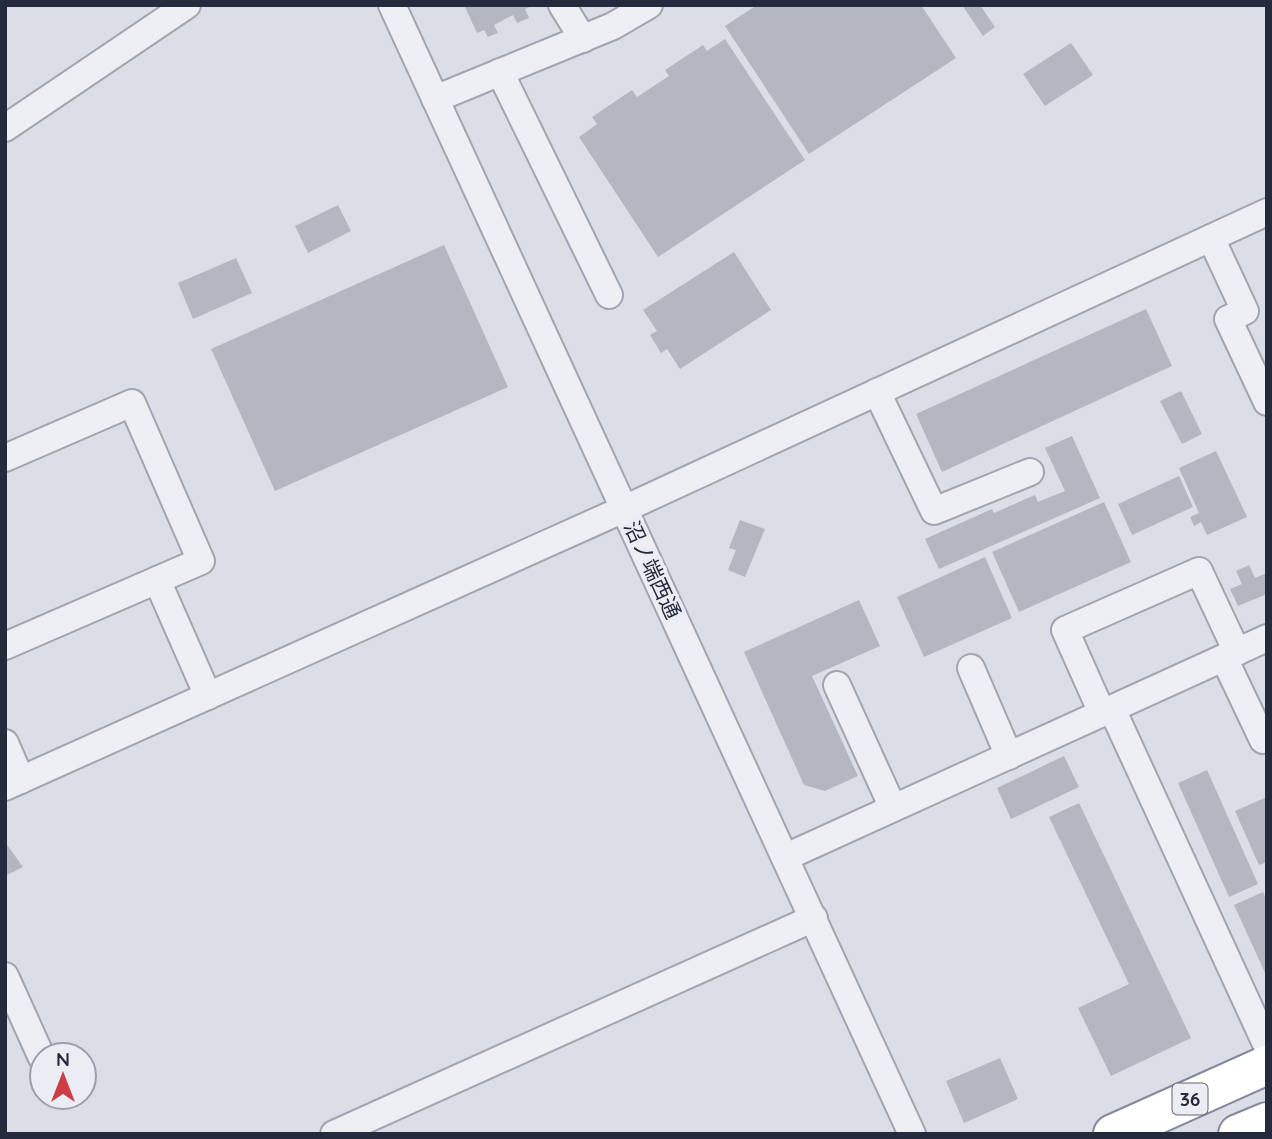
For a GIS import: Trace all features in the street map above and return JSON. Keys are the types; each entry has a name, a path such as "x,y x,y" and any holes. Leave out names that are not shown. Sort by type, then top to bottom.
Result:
{"highway":[{"name":"36","path":"1113,1134 1267,1065"},
{"path":"1238,1134 1267,1122"}],"street":[{"path":"5,128 187,5"},
{"name":"沼ノ端西通","path":"392,5 912,1134"},
{"path":"562,5 583,39"},
{"path":"435,99 613,26 649,5"},
{"path":"500,72 609,295"},
{"path":"5,743 13,784 624,509 1267,212"},
{"path":"1211,238 1256,306 1228,319 1267,402"},
{"path":"877,392 934,511 1030,472"},
{"path":"5,458 132,403 201,561 5,646"},
{"path":"1267,738 1263,740 1199,571 1065,630 1107,711 1267,1046"},
{"path":"157,580 208,696"},
{"path":"786,857 1267,638"},
{"path":"971,668 1009,756"},
{"path":"837,685 893,808"},
{"path":"334,1134 814,918"},
{"path":"5,976 34,1041"}],"building":[{"path":"464,5 534,5 525,9 529,18 517,23 513,15 494,25 498,33 488,37 484,30 477,33"},
{"path":"757,5 921,5 956,58 809,154 725,26"},
{"path":"962,5 980,5 995,27 983,36"},
{"path":"725,39 805,160 658,257 579,137 597,124 592,117 632,90 637,97 669,76 665,70 703,45 707,51"},
{"path":"1071,43 1093,75 1045,106 1023,74"},
{"path":"338,205 351,231 308,253 295,226"},
{"path":"444,245 508,387 275,491 211,349"},
{"path":"734,252 771,310 680,369 667,349 661,353 650,335 657,331 643,310"},
{"path":"236,258 252,293 193,319 178,283"},
{"path":"1146,309 1172,366 942,472 916,414"},
{"path":"1181,391 1202,434 1182,444 1160,401"},
{"path":"1072,436 1100,498 939,569 925,539 992,509 994,513 1035,495 1038,502 1065,491 1045,448"},
{"path":"1216,451 1247,517 1207,535 1201,522 1194,526 1190,517 1199,513 1179,468"},
{"path":"1179,476 1193,507 1132,535 1118,504"},
{"path":"1104,502 1131,562 1019,612 992,552"},
{"path":"740,520 765,529 745,577 728,570 736,550 729,548"},
{"path":"985,557 1012,618 924,657 897,597"},
{"path":"1249,565 1255,578 1267,573 1267,594 1238,606 1230,589 1242,584 1236,571"},
{"path":"859,600 880,646 812,676 858,776 825,791 804,785 744,652"},
{"path":"1064,756 1079,787 1011,819 997,788"},
{"path":"1207,770 1258,884 1229,897 1178,783"},
{"path":"1267,797 1267,862 1259,865 1235,811"},
{"path":"1079,803 1191,1038 1111,1076 1078,1008 1129,984 1049,817"},
{"path":"5,842 23,867 5,876"},
{"path":"1263,892 1267,901 1267,977 1234,905"},
{"path":"1000,1058 1018,1099 964,1123 946,1081"}]}
